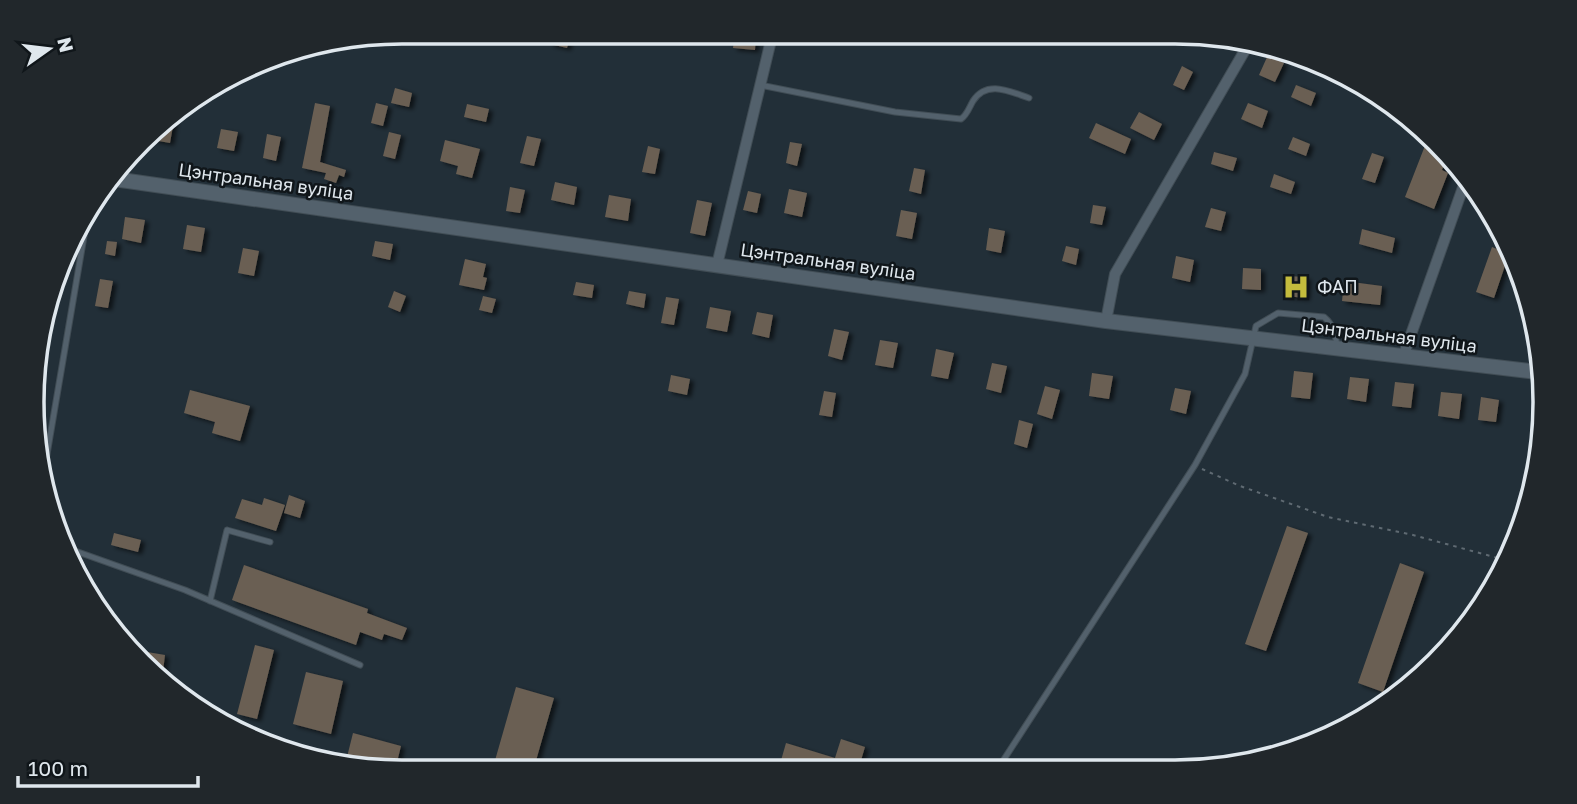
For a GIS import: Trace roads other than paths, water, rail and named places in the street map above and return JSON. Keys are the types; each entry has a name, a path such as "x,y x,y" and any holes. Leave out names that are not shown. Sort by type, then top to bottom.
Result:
{"street":[{"path":"716,265 770,44"},
{"path":"1106,321 1115,274 1245,51"},
{"name":"Цэнтральная вуліца","path":"121,181 1106,321 1531,371"},
{"path":"1403,357 1463,189"}],"lane":[{"path":"760,85 895,112 961,119 965,117 977,95 989,88 1029,98"},
{"path":"47,452 84,239"},
{"path":"1004,760 1195,466 1245,374 1256,326 1278,313 1324,317 1335,334 1337,349"},
{"path":"210,601 227,530 270,542"},
{"path":"77,552 185,590 360,665"}],"place":[{"name":"ФАП","path":"1296,287"}]}
